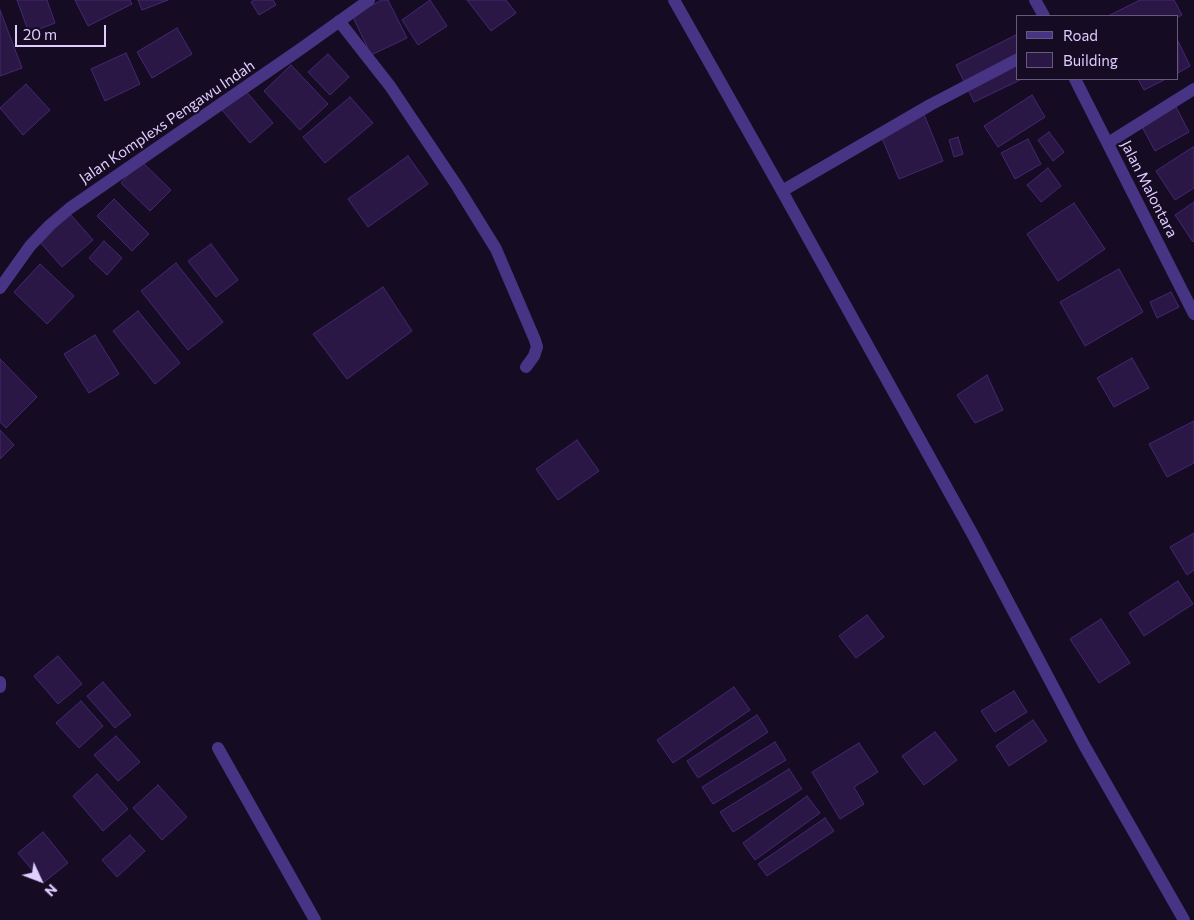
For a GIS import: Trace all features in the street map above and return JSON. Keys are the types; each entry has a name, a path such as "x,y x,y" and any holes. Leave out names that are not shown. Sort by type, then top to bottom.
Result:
{"street":[{"name":"Jalan Komplexs Pengawu Indah","path":"0,288 30,246 70,208 369,0"},
{"path":"674,0 973,535 1089,753 1184,920"},
{"path":"1035,0 1043,15"},
{"path":"339,21 390,86 457,186 496,249 537,347 534,356 526,367"},
{"path":"782,191 930,106 1016,60"},
{"name":"Jalan Malontara","path":"1076,80 1194,314"},
{"path":"1108,143 1194,89"},
{"path":"0,682 0,687"},
{"path":"218,748 315,920"}],"building":[{"path":"17,0 47,0 55,23 29,33"},
{"path":"75,0 130,0 132,4 88,26"},
{"path":"138,0 168,0 142,10"},
{"path":"254,0 273,0 276,5 259,15 251,2"},
{"path":"382,0 388,0 407,38 371,55 352,15"},
{"path":"430,0 447,26 418,45 402,20"},
{"path":"467,0 506,0 516,13 491,31"},
{"path":"1140,0 1174,0 1182,15 1179,16 1110,15"},
{"path":"0,10 22,68 0,76"},
{"path":"177,28 192,54 152,78 137,52"},
{"path":"1016,35 1016,80 1020,80 974,102 956,65"},
{"path":"1179,43 1190,66 1179,72"},
{"path":"126,53 140,84 105,101 91,69"},
{"path":"328,54 349,77 330,95 308,72"},
{"path":"291,65 328,104 300,130 264,91"},
{"path":"1139,80 1164,80 1144,90"},
{"path":"26,84 50,110 23,135 0,108"},
{"path":"245,90 273,123 250,143 222,110"},
{"path":"1032,95 1045,117 998,147 984,126"},
{"path":"350,97 373,123 325,163 303,137"},
{"path":"1175,105 1189,132 1155,151 1140,123"},
{"path":"923,112 943,161 899,179 879,131"},
{"path":"1049,132 1064,152 1053,161 1038,140"},
{"path":"958,137 963,154 954,157 949,140"},
{"path":"1028,139 1041,164 1015,179 1001,153"},
{"path":"1193,147 1194,188 1175,200 1156,171"},
{"path":"408,156 428,184 368,227 348,199"},
{"path":"141,161 171,190 150,211 121,183"},
{"path":"1048,168 1061,186 1041,202 1027,185"},
{"path":"114,199 149,234 132,251 97,216"},
{"path":"1194,202 1194,241 1193,242 1175,215"},
{"path":"1074,203 1105,249 1058,281 1027,234"},
{"path":"70,214 93,240 62,267 39,241"},
{"path":"104,241 122,258 107,275 89,258"},
{"path":"211,244 238,280 216,297 188,261"},
{"path":"176,263 223,322 188,350 141,291"},
{"path":"40,264 74,296 47,324 14,292"},
{"path":"1119,269 1143,312 1085,346 1060,302"},
{"path":"383,287 412,331 347,379 313,334"},
{"path":"1171,292 1179,307 1157,318 1150,302"},
{"path":"138,311 180,363 155,384 113,331"},
{"path":"95,335 119,374 89,393 64,354"},
{"path":"1132,358 1149,388 1114,407 1097,378"},
{"path":"0,359 37,397 6,428 0,422"},
{"path":"987,375 1003,410 975,423 957,395"},
{"path":"1194,421 1194,463 1167,477 1149,444"},
{"path":"0,430 14,445 0,459"},
{"path":"577,440 599,471 558,500 536,469"},
{"path":"1194,533 1194,570 1187,575 1170,547"},
{"path":"1178,581 1193,604 1144,636 1129,613"},
{"path":"867,615 884,637 856,658 839,636"},
{"path":"1101,619 1130,663 1099,683 1070,639"},
{"path":"58,656 82,684 58,704 34,676"},
{"path":"103,682 131,715 115,728 87,696"},
{"path":"734,687 750,710 673,763 657,740"},
{"path":"1014,691 1027,712 995,732 981,711"},
{"path":"81,701 103,726 79,748 56,723"},
{"path":"757,715 768,732 698,778 687,761"},
{"path":"1033,720 1047,741 1009,766 996,746"},
{"path":"935,732 957,760 924,785 902,756"},
{"path":"116,736 140,762 118,781 94,755"},
{"path":"775,742 786,760 713,804 702,787"},
{"path":"859,743 878,772 854,787 864,804 840,819 812,772"},
{"path":"789,769 802,789 733,832 720,812"},
{"path":"97,774 128,809 103,831 73,796"},
{"path":"158,785 187,817 162,840 133,808"},
{"path":"807,796 820,813 755,860 743,843"},
{"path":"825,818 834,831 767,876 758,864"},
{"path":"43,832 68,863 43,883 18,853"},
{"path":"130,835 145,851 117,877 102,860"}]}
